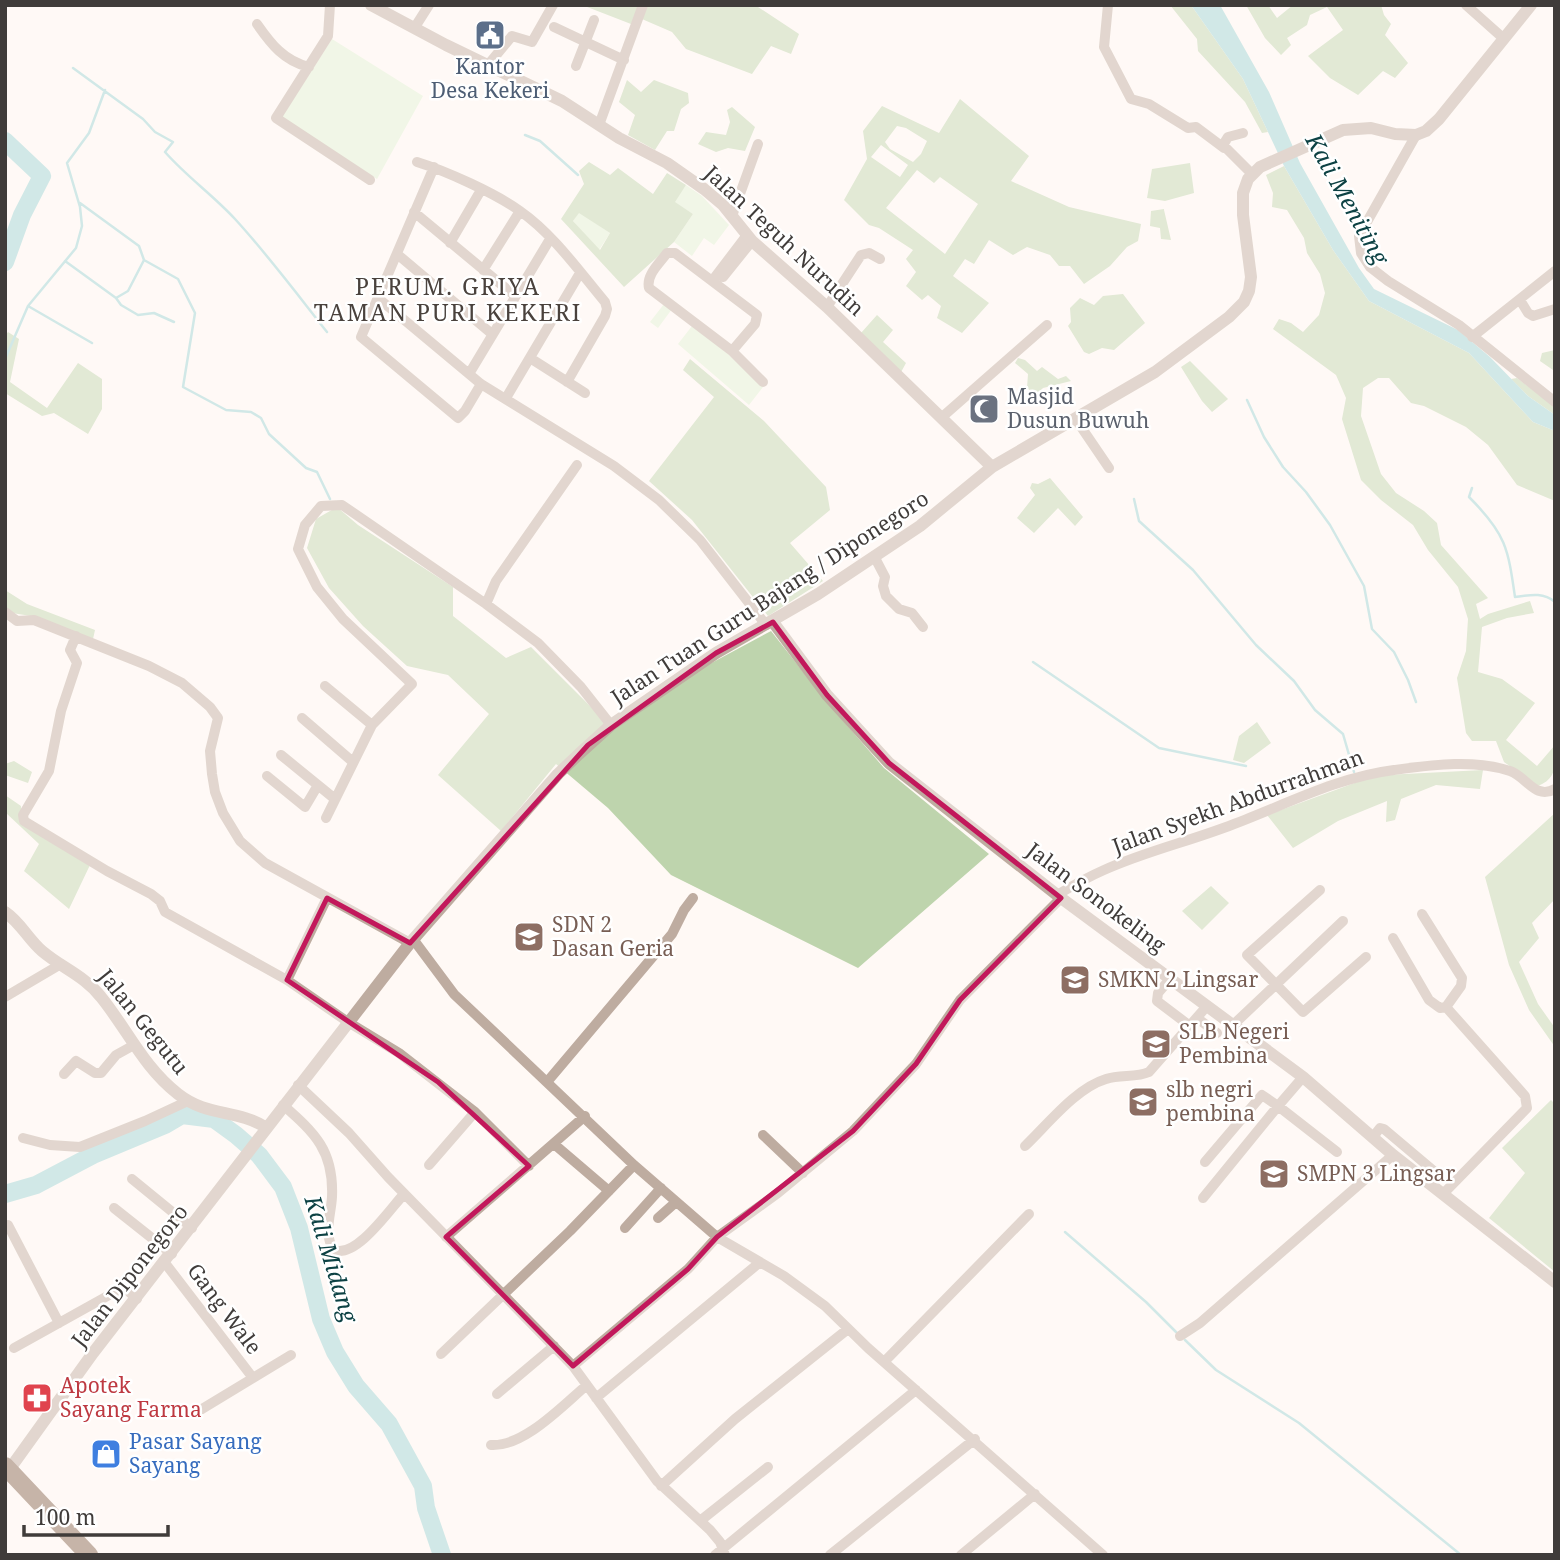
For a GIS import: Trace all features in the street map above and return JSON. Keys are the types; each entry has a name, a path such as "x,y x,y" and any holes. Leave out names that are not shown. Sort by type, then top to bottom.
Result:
{"highway":[{"path":"7,1472 77,1555"},
{"path":"7,1472 89,1555"}],"street":[{"path":"330,5 328,36 276,118 370,180"},
{"name":"Jalan Teguh Nurudin","path":"371,5 562,101 598,125 648,151 704,189 733,216 749,238 827,307 992,467"},
{"path":"415,27 429,5"},
{"path":"488,65 512,36 532,42 553,5"},
{"path":"598,125 643,5"},
{"path":"1108,5 1104,47 1131,99 1149,104 1188,128 1196,127 1252,174 1269,162 1307,144 1353,128 1416,135 1426,131 1439,119 1531,5"},
{"path":"1466,5 1503,38"},
{"path":"576,66 594,20"},
{"path":"257,24 280,53 293,63 309,67"},
{"path":"554,27 624,60"},
{"path":"1224,148 1225,139 1243,133"},
{"path":"1416,135 1363,229 1358,245 1363,259 1388,281 1459,325 1555,402"},
{"path":"733,216 758,145"},
{"path":"417,162 434,167 520,211 550,239 605,302 607,309 567,382"},
{"path":"434,167 361,337 458,418 481,384"},
{"name":"Jalan Tuan Guru Bajang / Diponegoro","path":"258,1140 412,941 558,774 611,725 725,648 770,624 920,526 992,467 1175,359 1229,317 1247,298 1251,277 1243,198 1246,184 1252,174"},
{"path":"450,243 481,191"},
{"path":"483,270 520,211"},
{"path":"414,212 515,296"},
{"path":"714,283 749,238"},
{"path":"469,374 550,239"},
{"path":"732,351 755,324 757,315 672,252 667,253 651,275 649,288 732,351 763,382"},
{"path":"827,307 861,255 869,253 880,259"},
{"path":"397,254 492,334"},
{"path":"1472,337 1555,271"},
{"path":"506,398 580,273"},
{"path":"378,298 481,384 614,467 675,514 701,540 770,624"},
{"path":"1520,300 1533,316 1555,309"},
{"path":"941,418 1047,325"},
{"path":"530,358 585,393"},
{"path":"1075,418 1110,468"},
{"path":"486,604 496,581 578,465"},
{"path":"326,818 372,724 412,684 343,619 317,587 298,550 304,524 321,506 342,505 538,643 580,687 611,725"},
{"path":"874,556 885,578 883,586 886,596 899,609 912,613 923,628"},
{"path":"5,612 17,621 34,620 168,675 182,683 210,707 218,721 210,751 215,792 240,841 265,863 412,941 454,994 634,1165 717,1237 812,1295 1103,1555"},
{"name":"Jalan Sonokeling","path":"770,624 827,695 889,763 1059,897 1303,1077 1393,1155 1555,1282"},
{"path":"76,636 70,650 77,663 61,710 49,771 23,815 24,821 96,865 151,894 160,901 167,913 287,980 348,1023 399,1053 475,1112 529,1166"},
{"path":"325,686 372,724"},
{"path":"302,718 353,762"},
{"path":"281,755 335,799"},
{"name":"Jalan Syekh Abdurrahman","path":"573,1366 688,1269 717,1237 803,1173 853,1131 909,1072 960,1000 1059,897 1103,870 1235,824 1335,783 1395,769 1486,764 1515,773 1538,792 1546,793 1555,789"},
{"path":"267,776 304,807 318,785"},
{"path":"1320,890 1247,955 1303,1012 1366,957"},
{"path":"287,980 327,898"},
{"path":"547,1082 672,934 693,898"},
{"name":"Jalan Gegutu","path":"5,912 23,927 39,948 91,984 134,1045 165,1082 188,1101 204,1110 249,1118 267,1128"},
{"path":"1393,938 1429,1000 1440,1008 1446,1007 1461,986 1462,978 1422,914"},
{"path":"1233,1026 1343,921"},
{"path":"5,997 61,964"},
{"path":"1170,979 1158,993 1157,1001 1217,1033"},
{"path":"1025,1146 1088,1085 1114,1076 1141,1076 1149,1072 1207,1006"},
{"path":"1443,1194 1527,1108 1525,1096 1446,1007"},
{"path":"64,1074 76,1061 95,1073 101,1073 116,1055 134,1045"},
{"path":"1203,1198 1303,1077"},
{"path":"298,1085 349,1133 404,1194 573,1366 661,1486 710,1530 721,1553 916,1390"},
{"path":"1205,1162 1262,1095 1337,1152"},
{"path":"23,1138 50,1145 80,1147 188,1101"},
{"path":"283,1105 310,1130 326,1153 331,1172 332,1197 328,1222 334,1250 341,1253 354,1248 404,1194"},
{"path":"429,1166 475,1112"},
{"path":"446,1237 585,1116"},
{"path":"1373,1137 1380,1128 1384,1129 1435,1172 1429,1183"},
{"path":"763,1135 803,1173"},
{"name":"Jalan Diponegoro","path":"7,1472 93,1353 258,1140"},
{"path":"554,1144 609,1191"},
{"path":"1180,1336 1200,1323 1393,1155"},
{"path":"440,1354 634,1165"},
{"path":"132,1179 192,1228"},
{"path":"625,1228 661,1188"},
{"path":"658,1218 676,1202"},
{"name":"Gang Wale","path":"114,1208 169,1258 253,1378"},
{"path":"884,1362 1029,1214"},
{"path":"8,1225 59,1323"},
{"path":"596,1398 759,1262"},
{"path":"13,1348 120,1289 127,1290 137,1299"},
{"path":"661,1486 735,1419 848,1329"},
{"path":"497,1394 554,1346"},
{"name":"Gang Wale","path":"197,1412 291,1355"},
{"path":"491,1445 517,1441 587,1385"},
{"path":"830,1555 975,1439"},
{"path":"700,1521 768,1467"},
{"path":"961,1555 1035,1494"}],"highlighted area":[{"path":"773,622 827,695 889,763 1061,898 960,1000 916,1064 853,1131 717,1237 688,1269 573,1366 446,1237 529,1166 438,1082 287,980 327,898 410,943 588,745 716,653"}],"green space":[{"path":"582,5 755,5 799,34 791,54 771,46 752,74 686,49 672,32 635,16 631,24"},
{"path":"1170,5 1191,5 1243,79 1268,132 1262,133 1245,102 1198,51 1197,39"},
{"path":"1246,5 1268,5 1277,18 1293,5 1381,5 1391,24 1385,35 1408,63 1395,78 1383,71 1358,95 1330,78 1308,56 1343,30 1327,7 1310,15 1307,25 1287,38 1291,45 1281,55 1265,38"},
{"path":"332,39 423,96 377,179 282,117"},
{"path":"627,80 641,92 654,80 688,93 689,103 681,109 674,131 667,131 655,150 628,135 635,115 619,102"},
{"path":"960,99 1029,156 1011,181 1069,207 1141,224 1138,241 1127,247 1110,266 1084,284 1070,266 1059,266 1050,255 1027,247 1013,255 989,240 974,264 965,259 953,276 989,303 962,333 937,318 941,306 928,295 922,300 906,286 916,272 906,259 913,250 879,228 869,225 844,200 867,159 863,131 882,106 939,133","holes":["897,126 906,128 927,141 921,154 913,162 890,149 885,142","881,145 908,165 900,177 871,157","917,170 934,183 940,177 978,204 945,254 886,208"]},
{"path":"732,107 755,127 745,151 728,148 716,152 698,144 706,132 726,135 730,122 727,110"},
{"path":"589,162 610,175 618,168 653,194 667,173 686,185 675,202 693,214 674,242 624,287 561,219 584,184 579,171","holes":["579,213 610,233 600,250 573,221"]},
{"path":"1190,163 1194,193 1165,201 1147,198 1152,169"},
{"path":"1284,166 1333,250 1369,301 1469,353 1533,422 1555,431 1555,501 1517,485 1488,445 1466,427 1424,406 1411,403 1389,378 1378,378 1363,388 1361,416 1381,474 1396,493 1437,523 1441,545 1488,598 1476,604 1480,619 1530,601 1534,613 1507,618 1482,627 1478,672 1502,679 1535,703 1506,740 1537,766 1555,745 1552,775 1538,786 1504,762 1496,741 1472,741 1466,733 1457,678 1466,651 1468,619 1458,587 1428,550 1413,525 1361,480 1342,419 1346,398 1336,375 1273,329 1279,319 1291,323 1303,332 1319,315 1325,293 1320,274 1307,253 1304,238 1287,210 1272,207 1273,193 1266,175"},
{"path":"686,185 702,196 729,225 714,245 704,238 692,256 674,242 693,214 674,202"},
{"path":"1164,209 1171,240 1161,239 1160,228 1150,226 1151,211"},
{"path":"579,212 610,233 599,250 573,221"},
{"path":"1123,294 1145,323 1114,350 1102,348 1089,354 1084,352 1068,326 1071,322 1070,308 1080,298 1094,305 1103,296"},
{"path":"664,304 672,309 658,328 650,322"},
{"path":"877,315 893,330 883,342 906,363 900,374 861,333"},
{"path":"692,326 728,354 763,387 749,405 678,344"},
{"path":"8,332 19,339 10,382 47,408 78,363 102,379 102,409 88,434 54,413 42,416 5,393 5,336"},
{"path":"1555,350 1553,370 1540,361 1542,353"},
{"path":"1018,358 1025,360 1037,371 1042,367 1058,379 1066,376 1071,381 1043,388 1036,395 1027,388 1028,374 1015,363"},
{"path":"690,359 764,421 826,487 830,510 790,543 823,581 768,616 692,520 649,481 714,397 683,370"},
{"path":"1190,361 1228,399 1212,412 1181,367"},
{"path":"1517,378 1555,406 1555,415 1528,396 1511,379"},
{"path":"1050,478 1083,517 1075,526 1058,508 1034,533 1017,518 1035,495 1030,488 1032,483 1038,484"},
{"path":"337,507 358,525 453,587 453,616 506,658 531,647 614,730 704,667 771,631 826,701 884,768 989,854 858,968 671,875 608,808 556,764 501,831 438,775 489,714 448,675 407,666 363,626 329,588 307,548 316,519"},
{"path":"5,590 27,604 95,630 93,639 31,616 12,613 5,607"},
{"path":"1257,722 1271,743 1244,763 1233,760 1239,736"},
{"path":"14,761 32,772 28,783 5,775 5,764"},
{"path":"1483,770 1480,789 1436,785 1401,799 1395,820 1386,822 1387,801 1338,821 1293,848 1267,815 1360,781 1385,775"},
{"path":"5,795 21,806 21,823 90,865 69,909 24,871 39,844 5,812"},
{"path":"1555,813 1555,899 1532,923 1539,938 1519,962 1538,1004 1555,1028 1555,1047 1529,1010 1509,965 1485,877"},
{"path":"1211,886 1229,903 1202,930 1182,911"},
{"path":"1551,1100 1555,1104 1555,1272 1489,1218 1525,1173 1502,1148"}],"water":[{"path":"1191,5 1220,5 1269,92 1300,163 1359,268 1374,289 1458,330 1490,357 1528,396 1555,415 1555,431 1533,422 1469,353 1369,301 1333,250 1284,166 1243,79"}],"waterway":[{"path":"73,68 143,119 155,132 173,142 165,152 235,219 327,332"},
{"path":"5,359 28,306 76,248 82,226 80,207 67,163 89,133 105,90"},
{"path":"525,135 540,141 578,175"},
{"path":"5,141 42,176 22,215 5,262"},
{"path":"80,203 139,246 144,260 128,291 116,298"},
{"path":"144,260 178,279 195,313 183,387 226,410 251,412 261,418 269,434 306,468 317,472 330,499"},
{"path":"65,261 138,315 154,313 174,322"},
{"path":"28,306 92,343"},
{"path":"1247,400 1264,437 1283,467 1306,492 1330,525 1364,586 1372,629 1394,652 1416,702"},
{"path":"1472,488 1469,497 1491,521 1503,543 1515,597 1541,595 1555,602"},
{"path":"1134,499 1139,521 1193,570 1256,645 1294,681 1315,710 1343,734 1354,772"},
{"path":"1033,662 1159,748 1246,766"},
{"name":"Kali Midang","path":"5,1194 36,1185 93,1155 165,1125 182,1115 214,1119 236,1135 259,1155 283,1187 299,1228 321,1319 335,1352 356,1386 389,1424 423,1486 426,1508 442,1555"},
{"path":"1065,1232 1146,1302 1176,1332"},
{"path":"1185,1340 1216,1370 1299,1423 1461,1555"}],"place":[{"name":"Kantor Desa Kekeri","path":"490,35"},
{"name":"Masjid Dusun Buwuh","path":"984,409"},
{"name":"SDN 2 Dasan Geria","path":"529,937"},
{"name":"SMKN 2 Lingsar","path":"1075,980"},
{"name":"SLB Negeri Pembina","path":"1156,1044"},
{"name":"slb negri pembina","path":"1143,1102"},
{"name":"SMPN 3 Lingsar","path":"1274,1174"},
{"name":"Apotek Sayang Farma","path":"37,1398"},
{"name":"Pasar Sayang Sayang","path":"106,1454"}],"district":[{"name":"PERUM. GRIYA TAMAN PURI KEKERI","path":"448,300"}],"water label":[{"name":"Kali Meniting","path":"1347,199"}]}
